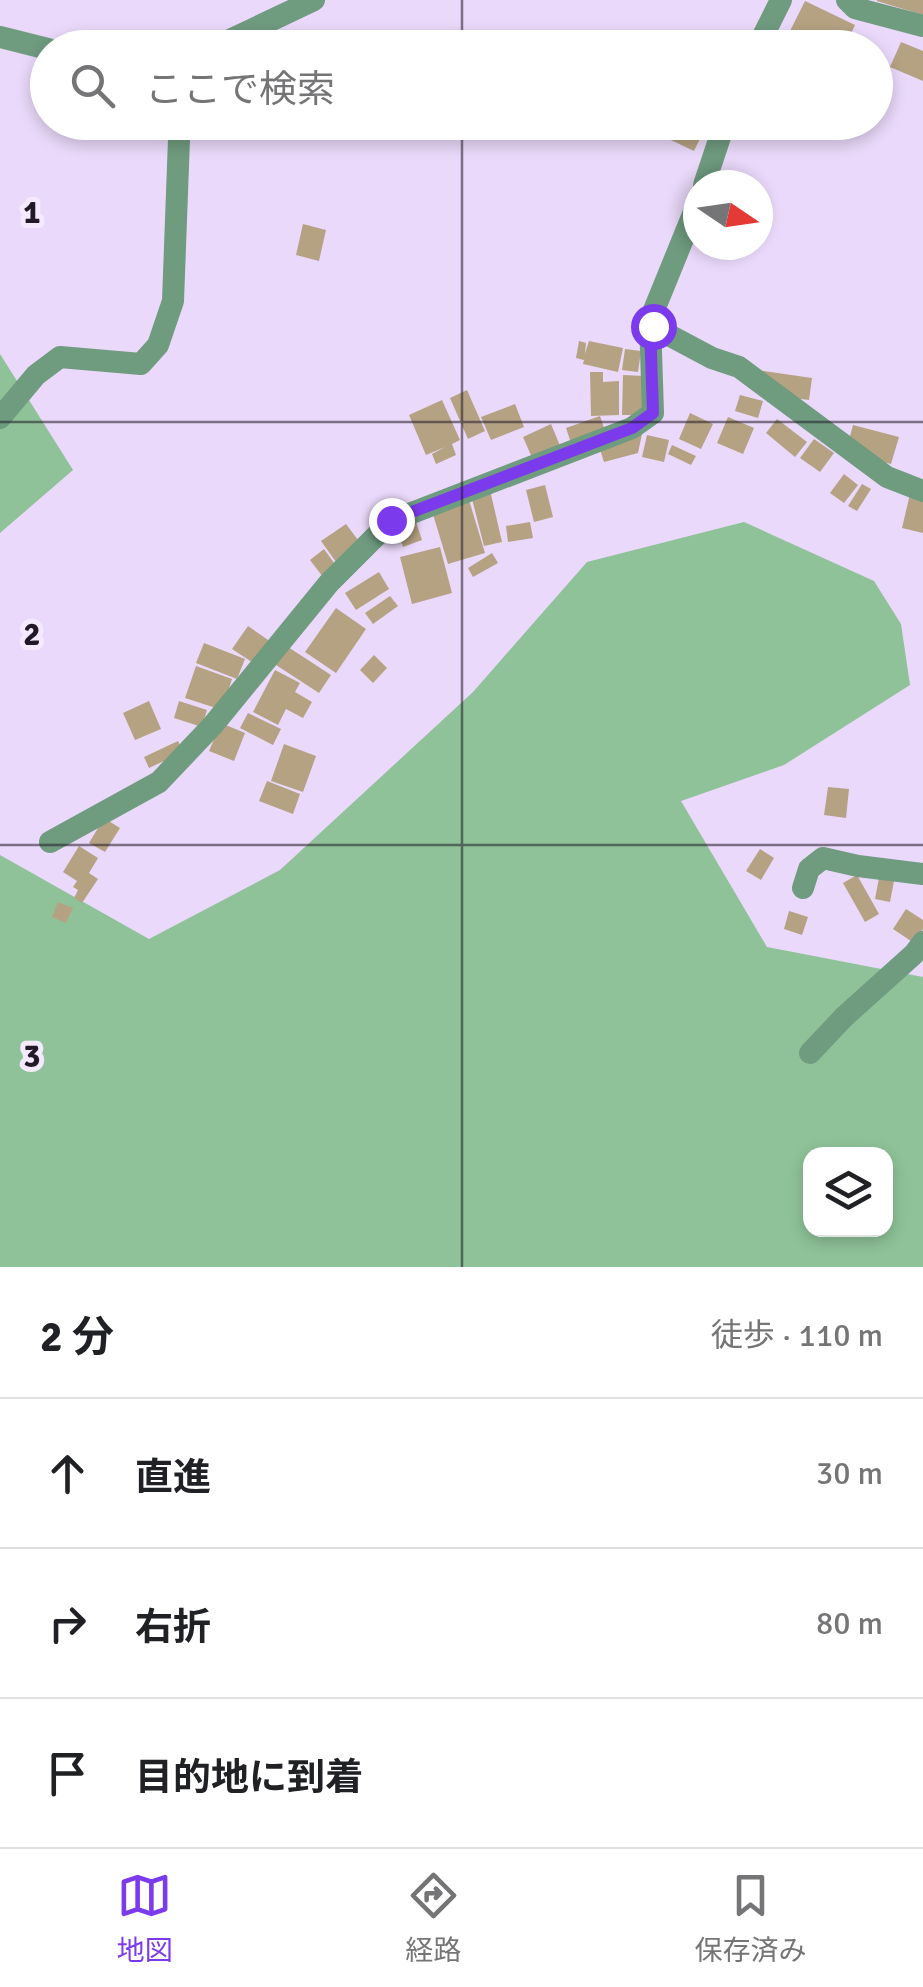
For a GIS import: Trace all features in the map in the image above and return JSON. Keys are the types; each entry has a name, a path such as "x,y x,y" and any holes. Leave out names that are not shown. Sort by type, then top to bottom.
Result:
{"street":[{"path":"251,30 314,0"},
{"path":"766,30 781,0"},
{"path":"847,0 855,8 923,26"},
{"path":"0,37 30,44"},
{"path":"0,418 36,375 60,357 140,364 158,345 172,300 180,140"},
{"path":"709,170 719,140"},
{"path":"50,842 159,782 213,725 329,583 391,520 632,428 653,413 650,325 683,240"},
{"path":"650,325 712,358 738,367 888,478 923,491"},
{"path":"803,888 809,869 823,858 923,874"},
{"path":"810,1053 923,942"}],"green space":[{"path":"0,354 73,470 0,533"},
{"path":"744,522 874,581 901,624 910,685 784,765 681,801 767,947 923,977 923,1267 0,1267 0,855 149,939 280,870 473,692 587,562"}],"building":[{"path":"923,0 923,15 877,1"},
{"path":"805,1 855,25 853,30 790,30"},
{"path":"901,42 923,51 923,81 893,68"},
{"path":"671,140 699,140 694,151"},
{"path":"303,224 326,230 319,261 296,255"},
{"path":"579,341 586,343 585,354 589,341 623,348 618,372 583,364 584,360 576,358"},
{"path":"625,349 641,351 638,372 622,370"},
{"path":"756,370 812,378 809,400 784,397"},
{"path":"590,372 603,372 603,382 619,381 619,415 591,416"},
{"path":"623,375 645,376 644,415 622,415"},
{"path":"467,390 485,431 468,439 450,398"},
{"path":"740,395 763,401 758,418 735,411"},
{"path":"442,400 460,440 452,444 456,455 436,464 432,454 445,447 426,455 409,415"},
{"path":"515,404 524,427 491,440 481,417"},
{"path":"690,413 713,424 701,449 679,439"},
{"path":"600,416 606,434 572,446 566,428"},
{"path":"728,417 754,428 743,454 717,443"},
{"path":"777,419 807,442 795,457 766,433"},
{"path":"551,424 561,448 533,460 523,437"},
{"path":"853,425 899,437 891,464 861,456 848,444"},
{"path":"642,434 638,453 604,462 599,446"},
{"path":"647,435 669,440 664,462 642,457"},
{"path":"814,439 834,453 820,472 800,458"},
{"path":"672,445 696,456 691,465 668,454"},
{"path":"844,474 858,485 844,503 830,493"},
{"path":"862,484 871,489 857,511 848,506"},
{"path":"545,485 553,517 534,522 526,490"},
{"path":"490,490 502,542 484,546 471,495"},
{"path":"910,494 923,497 923,533 902,528"},
{"path":"469,500 485,553 448,564 432,511"},
{"path":"416,522 422,540 403,547 398,532"},
{"path":"530,522 533,538 508,542 506,526"},
{"path":"346,524 361,544 336,562 321,541"},
{"path":"440,547 452,593 412,604 400,557"},
{"path":"324,549 337,567 323,577 310,560"},
{"path":"492,553 498,563 473,577 468,568"},
{"path":"379,572 389,589 356,610 345,593"},
{"path":"390,596 398,606 373,624 365,613"},
{"path":"336,608 366,629 336,673 305,652"},
{"path":"248,626 271,642 255,664 232,649"},
{"path":"204,643 245,659 237,679 196,663"},
{"path":"288,647 331,675 319,693 276,665"},
{"path":"374,655 387,668 373,683 360,670"},
{"path":"196,666 232,679 222,710 185,698"},
{"path":"275,670 300,683 295,692 312,702 303,718 286,709 278,725 253,712"},
{"path":"149,701 161,729 135,740 123,713"},
{"path":"179,701 207,710 202,727 174,718"},
{"path":"248,713 281,729 273,745 240,728"},
{"path":"221,723 245,733 234,761 209,751"},
{"path":"178,741 183,752 149,768 144,757"},
{"path":"284,744 316,756 303,792 271,781"},
{"path":"267,781 300,794 293,814 259,801"},
{"path":"828,787 849,789 846,818 824,815"},
{"path":"104,818 120,828 105,852 89,843"},
{"path":"79,846 98,858 89,873 98,879 82,903 74,898 77,881 63,872"},
{"path":"760,849 774,858 761,880 746,871"},
{"path":"857,875 879,914 865,922 843,883"},
{"path":"879,878 894,881 890,902 875,899"},
{"path":"58,902 73,908 66,923 52,917"},
{"path":"906,909 923,920 923,929 914,943 893,929"},
{"path":"789,911 808,917 802,935 784,929"}],"route":[{"path":"391,520 632,428 653,413 650,325 653,326"}]}
